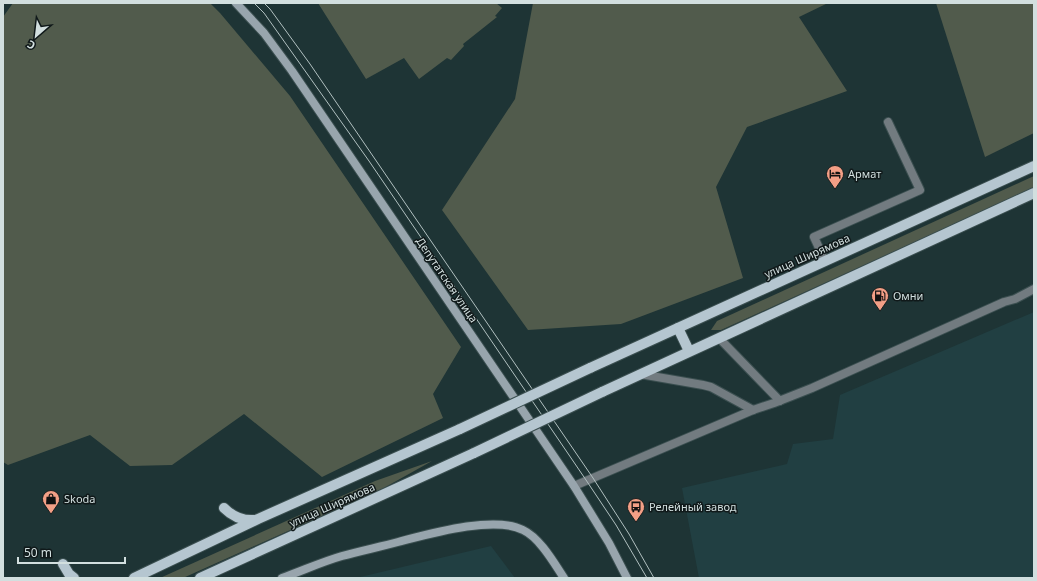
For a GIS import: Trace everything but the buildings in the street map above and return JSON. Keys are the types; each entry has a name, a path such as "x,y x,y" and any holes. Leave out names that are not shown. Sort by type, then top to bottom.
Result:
{"main road":[{"name":"Депутатская улица","path":"236,3 264,33 292,71 574,486 609,543 628,578"},
{"name":"улица Ширямова","path":"134,578 258,519 460,429 590,368 1034,166"},
{"path":"640,374 1034,193"},
{"path":"678,328 689,351"},
{"name":"улица Ширямова","path":"200,578 474,454 640,374"},
{"path":"224,508 236,518 251,520 258,519"},
{"path":"282,578 341,556 401,541 458,528 499,525 518,528 530,534 545,550 564,578"},
{"path":"63,564 69,574 74,578"}],"street":[{"path":"825,261 814,237 920,190 888,122"},
{"path":"574,486 754,410 812,388 996,305 1015,299 1034,290"},
{"path":"719,338 780,401"},
{"path":"640,374 703,384 754,410"}],"shaded area":[{"path":"1034,312 1034,578 699,578 682,488 787,464 793,444 833,439 840,395"},
{"path":"491,546 515,578 356,578"}],"green space":[{"path":"13,3 210,3 290,96 461,347 433,394 443,418 322,477 244,414 172,465 130,466 90,435 8,465 3,462 3,17"},
{"path":"318,3 496,3 502,8 495,16 497,17 463,44 464,46 451,60 447,58 419,79 404,58 366,79"},
{"path":"533,3 828,3 799,17 847,91 747,127 716,187 743,278 621,324 528,330 442,210 515,99"},
{"path":"936,3 1034,3 1034,133 985,157"},
{"path":"1034,176 1034,188 721,330 711,330 717,321"},
{"path":"432,461 382,489 183,578 160,578 375,481"}],"tram line":[{"path":"254,3 264,13 369,161 586,480 616,525 647,578"},
{"path":"264,3 310,64 593,478 629,534 654,578"}],"place":[{"name":"Армат","path":"835,189"},
{"name":"Омни","path":"880,311"},
{"name":"Skoda","path":"51,514"},
{"name":"Релейный завод","path":"636,522"}]}
